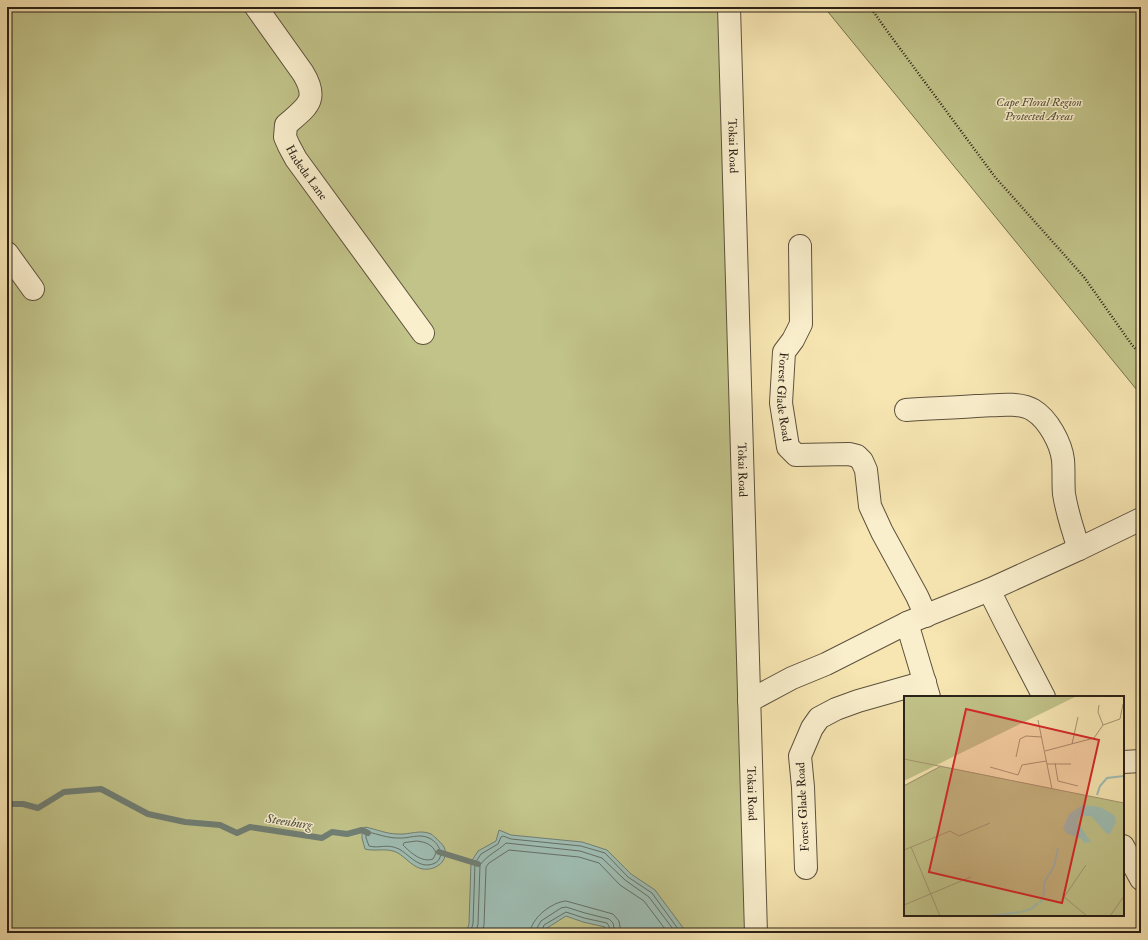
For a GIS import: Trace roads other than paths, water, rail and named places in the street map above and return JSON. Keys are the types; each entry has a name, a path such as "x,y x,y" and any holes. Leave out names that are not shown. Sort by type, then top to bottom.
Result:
{"street":[{"name":"Hadeda Lane","path":"256,7 303,73 312,92 307,106 286,125 285,137 288,146 312,182 424,333"},
{"name":"Tokai Road","path":"729,7 756,933"},
{"name":"Forest Glade Road","path":"800,246 801,324 793,340 784,352 782,368 781,403 788,447 796,455 849,454 857,456 862,461 866,470 870,506 875,519 913,590 927,689 858,700 819,718 812,728 800,756 803,787 806,868"},
{"path":"7,253 34,289"},
{"path":"906,410 1002,405 1019,406 1032,409 1052,430 1059,445 1063,460 1064,492 1067,509 1079,549"},
{"path":"749,701 792,678 826,664 917,620 989,590 1079,549 1141,519"},
{"path":"989,590 1004,622 1043,696"},
{"path":"1124,762 1141,761"},
{"path":"1124,848 1141,879"}],"water":[{"path":"365,827 394,834 423,832 431,834 444,847 445,856 441,864 433,868 423,869 416,867 394,851 365,849 362,838 362,830"},
{"path":"499,830 511,835 582,842 607,850 631,874 655,890 684,929 685,933 607,933 605,927 566,916 547,928 544,933 466,933 469,924 471,862 478,851 496,841"}],"waterway":[{"name":"Steenburg","path":"7,804 23,804 38,808 64,792 101,789 148,814 185,822 220,825 237,833 250,827 322,838 332,832 347,834 362,830 368,833"},
{"name":"Steenburg","path":"439,852 478,864"}],"park label":[{"name":"Cape Floral Region Protected Areas","path":"1039,109"}]}
